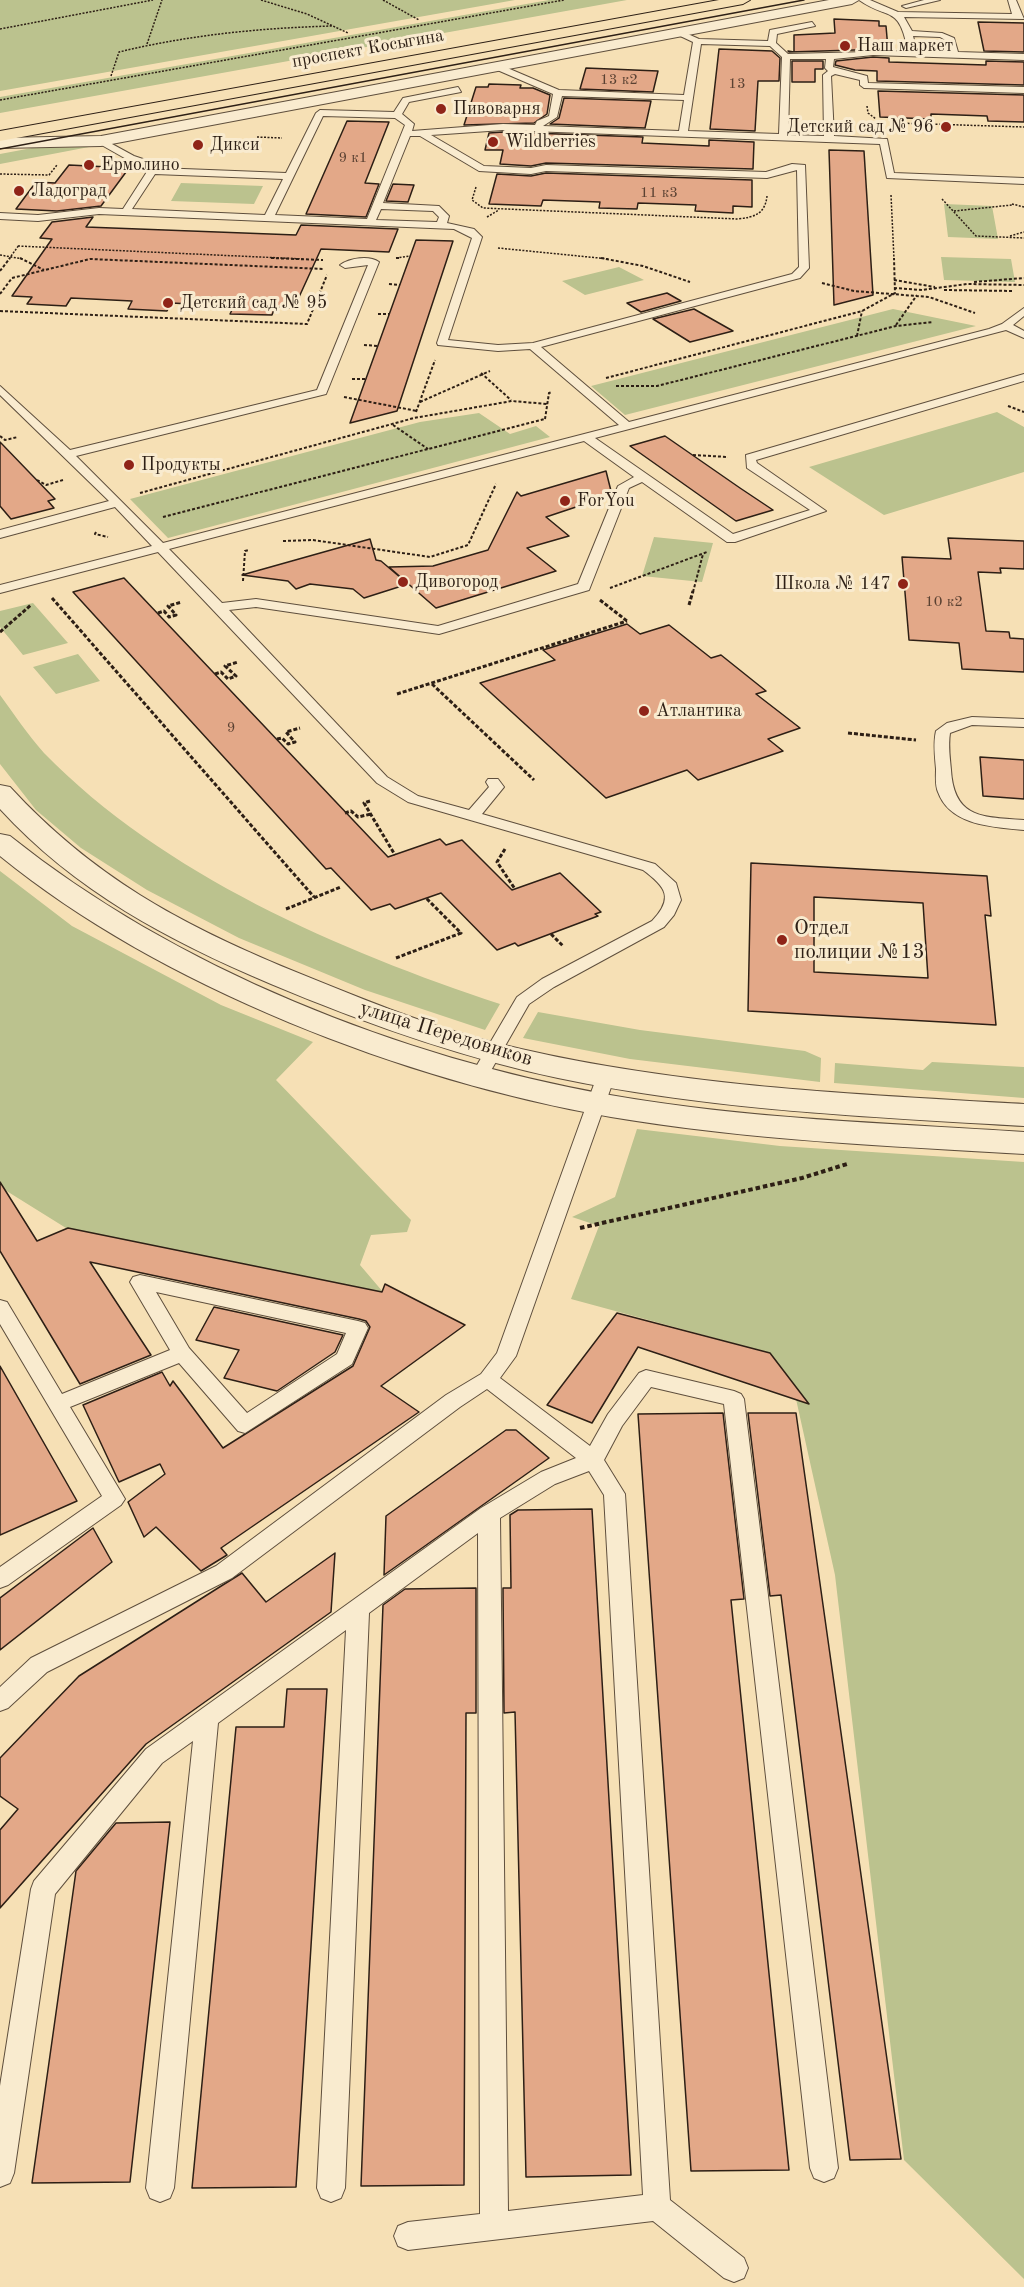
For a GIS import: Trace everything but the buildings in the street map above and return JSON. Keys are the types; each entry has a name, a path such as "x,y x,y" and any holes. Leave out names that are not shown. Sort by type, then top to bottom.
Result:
{"main road":[{"name":"проспект Косыгина","path":"0,121 667,0"},
{"name":"проспект Косыгина","path":"0,136 743,0"}],"street":[{"path":"0,143 101,141 852,0"},
{"name":"улица Передовиков","path":"0,793 71,863 163,920 231,955 307,988 407,1026 486,1065"},
{"name":"улица Передовиков","path":"0,842 39,876 85,907 207,973 284,1008 382,1046 486,1065 776,1125 1024,1143"},
{"name":"улица Передовиков","path":"601,1089 777,1098 1024,1115"}],"lane":[{"path":"863,0 893,11 1020,17 1012,0"},
{"path":"893,11 936,0"},
{"path":"893,11 908,25 913,54"},
{"path":"772,44 773,32 812,24"},
{"path":"679,32 697,41 772,44 786,56 830,57 873,52 1024,57"},
{"path":"909,33 942,35 951,40 955,55"},
{"path":"682,133 697,41"},
{"path":"783,136 786,56"},
{"path":"830,57 829,68 833,72 864,78 864,85 1024,90"},
{"path":"498,67 558,93 688,98"},
{"path":"829,138 827,75 833,72"},
{"path":"397,115 406,100 458,90"},
{"path":"538,128 540,123 553,117 558,93"},
{"path":"305,103 320,113 397,115 410,124 370,221"},
{"path":"269,217 320,113"},
{"path":"406,134 503,127 884,141 890,176 1024,181"},
{"path":"0,216 38,218 99,211 442,224 471,231 477,237 442,344 498,348 532,346 796,276 804,268 802,167 792,166 767,175 546,168 531,171 482,169 423,134"},
{"path":"101,141 130,158 155,166 126,212"},
{"path":"153,171 289,176"},
{"path":"377,206 436,208 444,216 442,224"},
{"path":"66,455 322,392 374,262 357,261 345,265"},
{"path":"0,589 1006,326 1024,311"},
{"path":"1006,326 1024,335"},
{"path":"532,346 627,426"},
{"path":"586,437 641,478 731,538 820,511 751,465 750,458 1024,377"},
{"path":"0,389 118,503 394,790 414,799 649,867 668,880 674,896 672,911 658,924 548,983 523,1001 486,1065"},
{"path":"218,608 242,603 439,630 588,590 624,486 641,478"},
{"path":"0,534 118,503"},
{"path":"1024,723 968,720 954,723 943,730 941,741 945,792 954,806 971,817 993,823 1024,825"},
{"path":"472,816 498,787 493,783"},
{"path":"0,1701 39,1665 224,1572 453,1401 488,1379 506,1356 547,1235 601,1089"},
{"path":"140,1282 358,1328 345,1359 245,1425 182,1353 140,1282"},
{"path":"0,1307 114,1499 0,1579"},
{"path":"57,1404 182,1353"},
{"path":"0,2174 43,1889 154,1756 489,1514 548,1478 593,1460 615,1420 646,1378 734,1399 824,2168"},
{"path":"488,1379 593,1460 614,1494 657,2207"},
{"path":"489,1514 494,2226"},
{"path":"331,2188 358,1609"},
{"path":"159,2188 207,1719"},
{"path":"408,2236 657,2207 734,2268"}],"path":[{"path":"0,29 153,0"},
{"path":"147,44 162,0"},
{"path":"261,0 307,14 348,33"},
{"path":"383,0 419,20"},
{"path":"0,100 564,0"},
{"path":"111,76 119,52 147,44 249,28 332,26"},
{"path":"864,85 868,113 881,121"},
{"path":"893,123 1024,127"},
{"path":"482,169 472,200 483,208 738,219 752,217 766,209 767,175"},
{"path":"0,174 49,175"},
{"path":"890,176 895,294"},
{"path":"948,204 976,236 1024,238"},
{"path":"954,211 1016,205"},
{"path":"1004,237 1024,232"},
{"path":"0,271 18,246 357,261"},
{"path":"474,246 579,254 621,261 674,275 721,295"},
{"path":"0,255 11,255 29,261 44,270"},
{"path":"0,294 12,278 90,259 329,269 307,324 0,311"},
{"path":"796,276 854,291 929,297 983,316 972,317"},
{"path":"968,284 995,279 1024,278"},
{"path":"995,279 1024,284"},
{"path":"894,280 922,286 1024,284"},
{"path":"934,289 956,285"},
{"path":"894,288 1024,291"},
{"path":"579,385 862,310 895,294"},
{"path":"896,326 917,295"},
{"path":"856,336 862,310"},
{"path":"579,385 657,386 896,326 939,321"},
{"path":"414,418 442,344"},
{"path":"456,345 482,375 512,401"},
{"path":"420,402 526,354 532,346"},
{"path":"322,392 417,411"},
{"path":"118,503 124,497 414,418 512,401 547,404"},
{"path":"95,534 545,419"},
{"path":"392,424 428,449"},
{"path":"0,436 5,440"},
{"path":"693,455 750,458"},
{"path":"37,480 46,484"},
{"path":"273,543 313,540 430,557 468,545 492,490"},
{"path":"242,603 245,551 251,549"},
{"path":"588,590 713,549"},
{"path":"689,605 703,554"},
{"path":"36,580 314,897"},
{"path":"398,694 627,621 588,590"},
{"path":"0,632 48,593"},
{"path":"158,613 164,611 169,617"},
{"path":"215,674 221,672 228,679"},
{"path":"431,683 534,780"},
{"path":"848,733 941,741"},
{"path":"277,739 282,738 288,744"},
{"path":"394,790 364,803 395,855"},
{"path":"345,813 351,811 358,817 371,814"},
{"path":"515,889 497,862 518,829"},
{"path":"286,909 340,887"},
{"path":"396,958 461,933 426,898"},
{"path":"551,934 560,943"},
{"path":"547,1235 802,1178 851,1163"}],"green space":[{"path":"0,0 515,0 0,91"},
{"path":"549,0 627,0 0,113 0,97"},
{"path":"89,147 0,164 0,154 32,148"},
{"path":"181,183 263,186 254,204 171,201"},
{"path":"944,204 992,206 998,239 948,237"},
{"path":"941,257 1011,259 1015,282 944,280"},
{"path":"619,267 644,280 585,295 562,281"},
{"path":"893,309 976,326 625,415 591,386"},
{"path":"997,412 1024,427 1024,472 884,515 809,467"},
{"path":"479,413 510,434 536,426 550,437 168,538 130,499 420,422"},
{"path":"654,537 713,543 702,582 642,576"},
{"path":"33,603 68,643 23,655 0,627 0,611"},
{"path":"78,654 100,681 56,694 33,667"},
{"path":"0,695 44,753 91,797 143,836 198,872 317,933 378,960 500,1004 485,1030 365,990 239,938 147,890 81,848 36,810 0,764"},
{"path":"0,871 72,926 221,1005 313,1042 276,1080 411,1220 407,1232 371,1235 360,1265 383,1292 66,1228 5,1190 0,1182"},
{"path":"538,1012 640,1030 805,1051 821,1058 820,1082 630,1059 523,1038"},
{"path":"932,1062 1024,1067 1024,1098 834,1083 835,1063 923,1070"},
{"path":"637,1129 780,1146 1024,1162 1024,2279 904,2160 835,1575 792,1381 770,1353 571,1299 599,1226 572,1217 615,1197"}],"tram line":[{"path":"0,149 804,0"}],"place":[{"name":"Наш маркет","path":"845,46"},
{"name":"Пивоварня","path":"441,109"},
{"name":"Детский сад № 96","path":"946,127"},
{"name":"Wildberries","path":"493,142"},
{"name":"Дикси","path":"198,145"},
{"name":"Ермолино","path":"89,165"},
{"name":"Ладоград","path":"19,191"},
{"name":"Детский сад № 95","path":"168,303"},
{"name":"Продукты","path":"129,465"},
{"name":"ForYou","path":"565,501"},
{"name":"Дивогород","path":"403,582"},
{"name":"Школа № 147","path":"903,584"},
{"name":"Атлантика","path":"644,711"},
{"name":"Отдел полиции №13","path":"782,940"}]}
